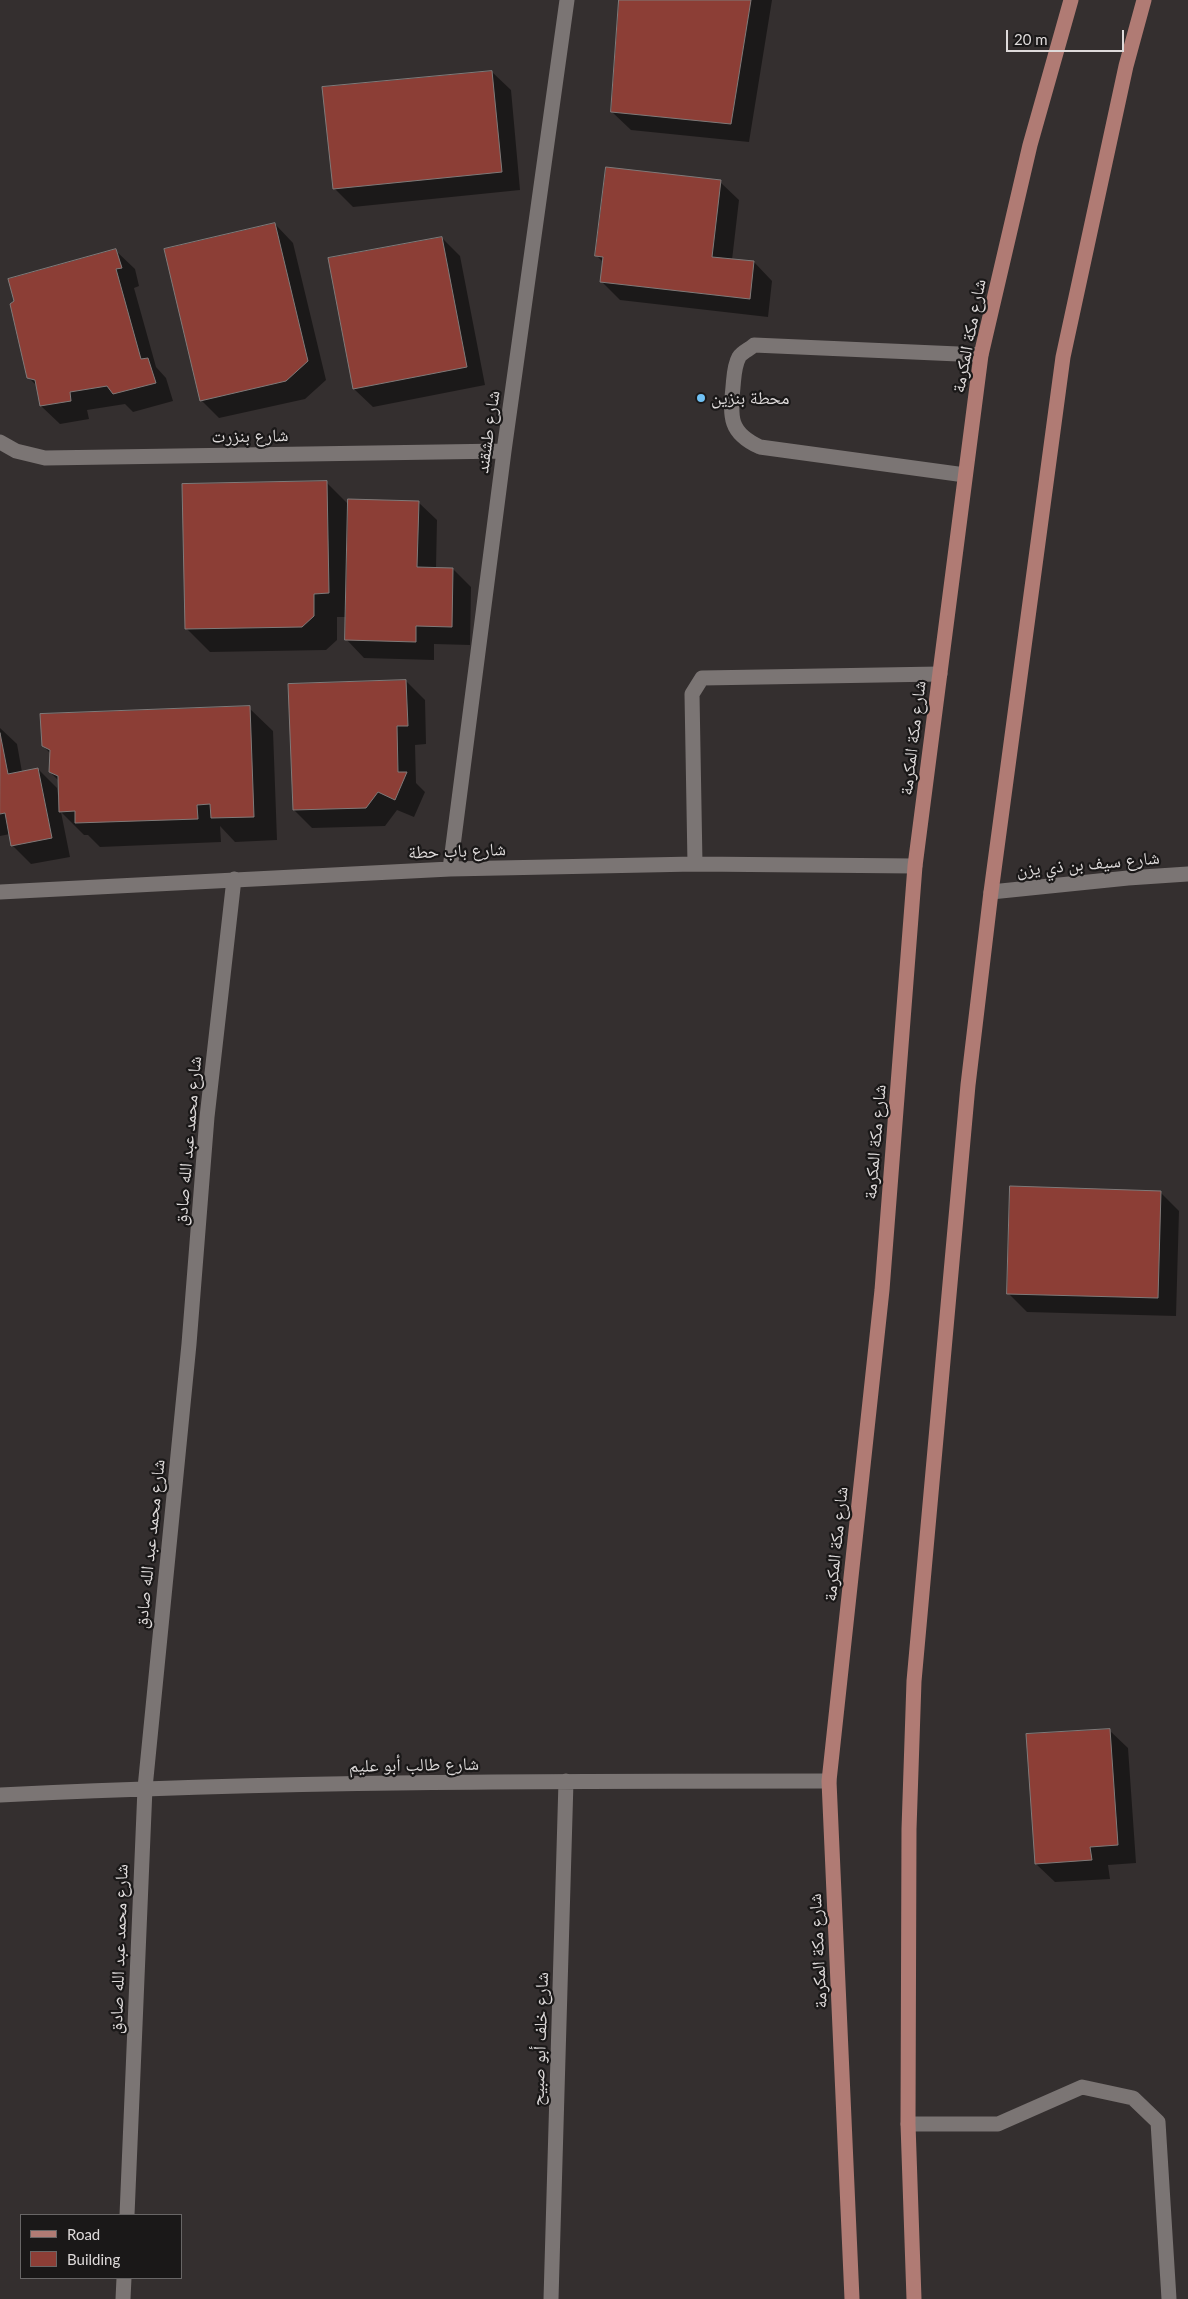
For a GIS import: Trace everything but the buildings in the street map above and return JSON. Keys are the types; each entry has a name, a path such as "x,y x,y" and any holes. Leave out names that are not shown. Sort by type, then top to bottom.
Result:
{"main road":[{"name":"شارع مكة المكرمة","path":"852,2299 829,1781 882,1290 915,866 981,354 1030,145 1071,0"},
{"path":"914,2299 908,2124 909,1829 914,1681 967,1095 991,892 1063,357 1126,66 1144,0"}],"street":[{"name":"شارع طشقند","path":"450,869 504,451 567,0"},
{"path":"965,475 760,447 748,441 737,429 731,414 734,371 740,356 754,345 981,354"},
{"name":"شارع بنزرت","path":"0,442 16,451 45,458 504,451"},
{"path":"695,864 692,694 702,678 940,674"},
{"name":"شارع باب حطة","path":"0,892 234,878 450,869 695,864 915,866"},
{"name":"شارع سيف بن ذي يزن","path":"991,892 1188,874"},
{"name":"شارع محمد عبد الله صادق","path":"128,2214 145,1788 190,1344 207,1117 234,878"},
{"name":"شارع طالب أبو عليم","path":"0,1795 145,1788 566,1781 829,1781"},
{"name":"شارع خلف أبو صبيح","path":"551,2299 566,1781"},
{"path":"908,2124 998,2124 1082,2087 1133,2098 1158,2122 1169,2299"},
{"path":"124,2279 124,2299"}],"place":[{"name":"محطة بنزين","path":"701,398"}]}
